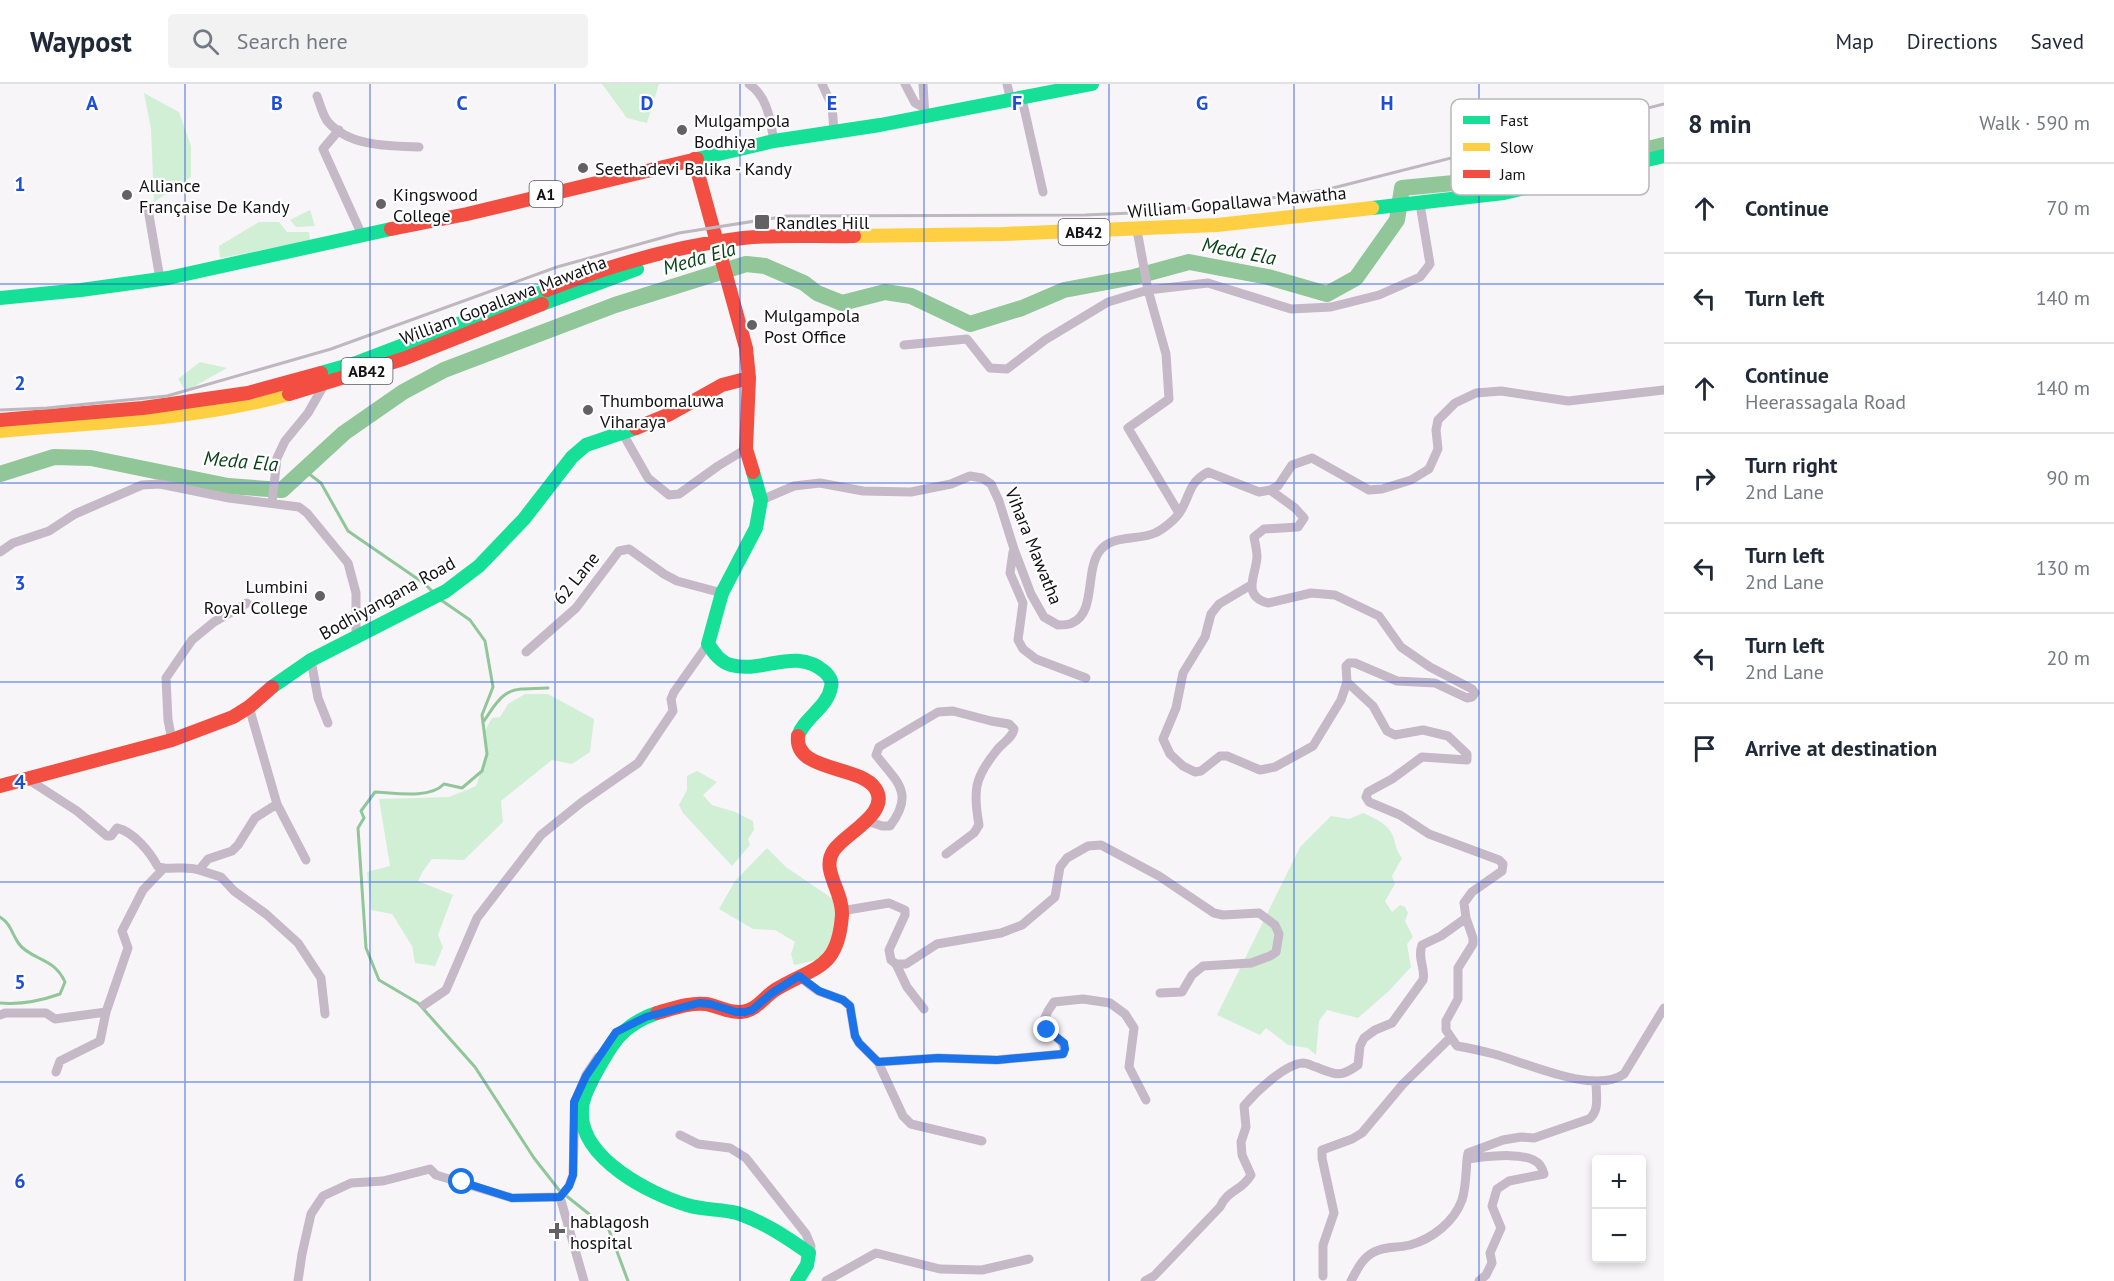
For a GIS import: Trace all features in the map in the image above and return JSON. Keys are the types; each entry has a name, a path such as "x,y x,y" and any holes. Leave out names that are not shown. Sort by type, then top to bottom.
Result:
{"main road":[{"name":"A1","path":"0,298 160,279 467,214 774,141 924,112 1017,100 1053,88 1092,84"},
{"name":"William Gopallawa Mawatha","path":"1649,160 1664,156"},
{"path":"694,159 746,348 749,378 746,449 761,500 756,528 722,593 708,644 713,656 727,665 744,669 795,659 810,662 829,675 832,683 830,694 803,726 797,741 798,746 807,758 869,782 879,791 880,800 875,813 841,842 831,855 829,865 833,882 840,896 841,911 840,931 834,952 826,963 772,993 752,1010 736,1012 699,1003 646,1017 624,1029 588,1084 582,1100 581,1112 585,1128 594,1144 613,1166 686,1205 735,1213 783,1235 809,1253 808,1264 796,1281"},
{"name":"William Gopallawa Mawatha","path":"0,420 143,408 248,393 367,359 601,269 665,252 772,238 1137,230 1236,224 1495,195"},
{"name":"William Gopallawa Mawatha","path":"0,431 233,408 325,385 402,360 591,284 718,245"},
{"name":"Bodhiyangana Road","path":"0,786 172,740 233,717 311,660 446,591 479,566 524,519 572,457 586,445 623,434 670,414 722,385 749,378"}],"street":[{"path":"749,84 757,89 768,109 774,141"},
{"path":"822,84 832,106 834,131"},
{"path":"905,84 915,103 924,112"},
{"path":"923,84 924,112"},
{"path":"1007,84 1017,100 1042,192"},
{"path":"316,96 328,122 356,140 377,145 419,147"},
{"path":"339,130 323,149 362,235"},
{"path":"904,345 967,339 990,368 1007,369 1045,340 1108,302 1148,290 1208,283 1291,309 1331,307 1379,295 1420,277 1430,264 1416,204"},
{"path":"148,209 160,279"},
{"path":"1137,230 1148,290 1166,354 1169,399 1128,428 1179,513"},
{"path":"272,500 277,458 285,441 308,413 325,385"},
{"path":"1251,585 1219,604 1211,614 1205,637 1183,673 1176,708 1163,739 1170,754 1183,766 1195,772 1201,771 1220,756 1227,756 1260,770 1275,767 1313,746 1341,700 1347,682 1346,666 1349,663 1355,663 1397,681 1435,683 1467,698 1472,697 1475,693 1472,689 1430,667 1401,647 1379,616 1335,595 1311,593 1268,603 1261,601 1253,593 1251,585 1257,558 1254,537 1264,529 1298,526 1304,518 1295,508 1270,490 1278,486 1292,465 1312,458 1369,490 1382,489 1411,480 1429,469 1438,449 1436,430 1438,420 1455,402 1476,393 1501,391 1568,401 1664,390"},
{"path":"623,434 648,478 669,495 679,494 746,449"},
{"name":"Vihara Mawatha","path":"761,500 794,486 820,483 863,491 910,492 951,484 970,476 982,478 991,484 999,501 1014,549 1032,594 1044,617 1058,626 1073,623 1086,610 1092,564 1100,550 1114,541 1155,533 1179,513 1189,489 1197,478 1208,472 1259,492 1270,490"},
{"path":"0,552 13,543 49,531 75,514 142,485 160,484 210,495 272,500 298,507 307,513 348,563 356,593 356,637"},
{"name":"62 Lane","path":"526,652 576,608 619,551 629,549 678,581 722,593"},
{"path":"1014,549 1010,573 1023,603 1018,640 1023,649 1036,659 1086,678"},
{"path":"172,740 168,720 166,678 192,640 214,622 247,603"},
{"path":"424,1005 446,990 477,918 541,835 582,802 638,763 673,711 671,699 674,692 708,644"},
{"path":"311,660 318,698 328,723"},
{"path":"1347,682 1372,706 1387,731 1395,735 1423,730 1448,736 1467,754 1467,760 1422,757 1392,779 1368,792 1366,797 1369,802 1400,815 1429,834 1499,860 1503,864 1502,871 1472,892 1464,903 1473,944 1458,968 1458,999 1446,1021 1446,1030 1457,1046 1495,1054 1544,1071 1596,1082 1616,1080 1624,1074 1664,1008"},
{"path":"249,707 277,804 306,860"},
{"path":"867,821 890,826 899,811 903,797 897,779 876,755 879,747 938,712 953,711 991,722 1009,724 1014,729 1013,735 997,750 976,785 975,802 979,825 974,833 946,854"},
{"path":"26,778 77,811 107,836 111,836 117,828 126,830 151,855 158,867 176,869 187,866 221,877 234,891 266,914 298,943 321,978 325,1014"},
{"path":"199,870 208,859 231,851 238,845 255,818 277,804"},
{"path":"896,964 906,964 937,944 1001,933 1022,925 1054,897 1060,867 1067,858 1088,846 1101,845 1160,876 1214,913 1223,915 1259,913 1275,925 1279,934 1276,952 1270,956 1251,963 1203,966 1192,975 1182,992 1160,993"},
{"path":"56,1072 60,1062 100,1041 106,1012 128,948 122,931 143,890 164,867"},
{"path":"841,911 890,903 905,909 905,915 889,950 891,960 896,964 907,987 924,1009"},
{"path":"1145,1281 1154,1276 1212,1216 1224,1199 1235,1189 1245,1185 1251,1175 1242,1155 1241,1142 1246,1127 1244,1106 1289,1066 1305,1063 1336,1075 1346,1074 1358,1065 1360,1046 1364,1038 1375,1030 1392,1023 1423,980 1420,952 1422,945 1441,936 1466,918"},
{"path":"799,976 819,991 843,1000 850,1006 855,1036 878,1062 903,1116 911,1124 982,1142"},
{"path":"878,1062 938,1058 997,1060 1063,1054 1064,1043 1047,1030 1043,1022 1054,1002 1083,999 1110,1003 1125,1014 1134,1028 1129,1067 1146,1100"},
{"path":"0,1015 46,1013 55,1019 106,1012"},
{"path":"298,1281 311,1214 323,1196 351,1183 382,1181 430,1169 436,1175 512,1198 560,1197 569,1186 573,1175 574,1102 586,1076 616,1032 624,1029"},
{"path":"1323,1276 1323,1245 1334,1213 1322,1150 1352,1139 1362,1132 1403,1084 1450,1038"},
{"path":"1351,1281 1361,1262 1374,1252 1428,1239 1448,1223 1462,1200 1468,1153 1503,1140 1521,1137 1534,1138 1589,1119 1594,1116 1596,1107 1596,1082"},
{"path":"680,1135 698,1144 730,1148 746,1158 806,1234 811,1246 809,1253"},
{"path":"1467,1159 1489,1155 1528,1158 1540,1165 1544,1174 1509,1181 1497,1189 1492,1206 1501,1228 1490,1253 1492,1263 1486,1275 1479,1281"},
{"path":"560,1197 584,1281"},
{"path":"826,1281 876,1253 940,1269 982,1270 1029,1259"}],"green space":[{"path":"602,84 659,84 647,123 627,118"},
{"path":"144,93 179,112 191,146 191,177 154,202 151,129"},
{"path":"310,210 315,226 296,227 290,220"},
{"path":"259,222 279,222 287,232 309,232 310,241 220,258 219,246"},
{"path":"200,362 227,368 186,391 178,379"},
{"path":"525,694 548,694 594,719 590,752 572,764 552,760 501,801 503,822 464,860 432,859 418,881 453,895 438,935 443,947 435,966 415,963 412,946 392,914 371,910 367,872 390,866 379,799 449,797 476,786 487,754 484,732 492,718 500,717 508,704"},
{"path":"697,771 717,782 703,795 712,805 735,812 753,821 754,830 748,839 750,845 732,866 683,813 679,805 687,790 687,776"},
{"path":"1363,813 1388,828 1402,858 1392,876 1395,884 1385,901 1392,912 1400,905 1405,907 1408,913 1405,921 1413,937 1407,944 1411,967 1389,991 1358,1018 1327,1010 1319,1021 1316,1055 1308,1048 1288,1045 1266,1028 1260,1035 1217,1015 1300,847 1331,816 1349,819"},
{"path":"767,848 786,867 836,901 835,941 826,958 794,965 791,954 795,942 775,930 753,929 719,909 735,881"}],"waterway":[{"name":"Meda Ela","path":"1649,149 1664,145"},
{"name":"Meda Ela","path":"0,474 54,457 91,458 228,486 282,490 344,433 403,392 444,370 615,305 746,264 765,266 804,283 817,293 842,303 885,292 911,296 970,324 1022,308 1064,290 1134,277 1189,262 1268,277 1327,294 1356,278 1397,220 1402,188 1451,183"},
{"path":"304,470 321,483 348,531 425,584 434,593"},
{"path":"441,600 470,620 485,641 493,687 482,715 487,754 482,771 462,788 444,784 430,792 402,794 375,792 361,811 364,818 358,828 366,948 379,980 418,1003 475,1067 534,1158 559,1190 609,1230 628,1281"},
{"path":"484,721 503,696 509,692 548,688"},
{"path":"0,917 7,923 19,944 49,963 65,982 60,994 23,1003 0,1003"}],"railway":[{"path":"1649,108 1664,104"},
{"path":"0,410 47,408 167,396 331,349 557,267 679,233 787,216 1085,215 1155,212 1247,202 1329,189 1451,158"}],"traffic: fast":[{"path":"697,159 774,141 880,125 1092,84"},
{"path":"1649,159 1664,156"},
{"path":"1372,208 1486,195"},
{"path":"0,298 168,278 391,229"},
{"path":"542,304 637,269"},
{"path":"321,373 356,363 547,290"},
{"path":"272,687 311,660 446,591 479,566 524,519 572,457 586,445 636,428"},
{"path":"753,472 761,500 756,528 722,593 708,644 720,659 731,665 743,667 802,661 825,672 831,683 829,694 798,736"},
{"path":"657,1013 634,1024 617,1039 590,1084 583,1101 582,1114 585,1130 593,1146 605,1160 621,1172 655,1192 687,1205 737,1213 774,1230 809,1253 807,1265 797,1281"}],"traffic: slow":[{"path":"854,236 1003,234 1217,225 1372,208"},
{"path":"0,431 182,415 254,403 289,394"}],"traffic: jam":[{"path":"694,159 746,348 749,378 746,449 753,472"},
{"path":"391,229 467,214 697,159"},
{"path":"547,290 595,272 693,246 771,236 854,236"},
{"path":"289,394 403,359 542,304"},
{"path":"0,420 143,408 248,393 321,373"},
{"path":"636,428 670,414 722,385 749,378"},
{"path":"0,786 172,740 233,717 249,707 272,687"},
{"path":"657,1013 694,1004 710,1005 732,1011 746,1011 755,1007 775,990 822,964 835,947 840,933 842,915 829,865 830,858 840,843 873,814 879,797 875,788 867,781 806,756 800,748 798,736"}],"place":[{"name":"Mulgampola Bodhiya","path":"682,130"},
{"name":"Seethadevi Balika - Kandy","path":"583,168"},
{"name":"Alliance Française De Kandy","path":"127,195"},
{"name":"Kingswood College","path":"381,204"},
{"name":"Randles Hill","path":"762,222"},
{"name":"Mulgampola Post Office","path":"752,325"},
{"name":"Thumbomaluwa Viharaya","path":"588,410"},
{"name":"Lumbini Royal College","path":"320,596"},
{"name":"hablagosh hospital","path":"557,1231"}],"route":[{"path":"462,1182 512,1198 560,1197 569,1186 573,1175 574,1102 586,1076 616,1032 646,1017 699,1003 740,1013 752,1010 772,993 799,976 819,991 843,1000 850,1006 855,1036 878,1062 938,1058 997,1060 1063,1054 1064,1043 1047,1030"}]}
